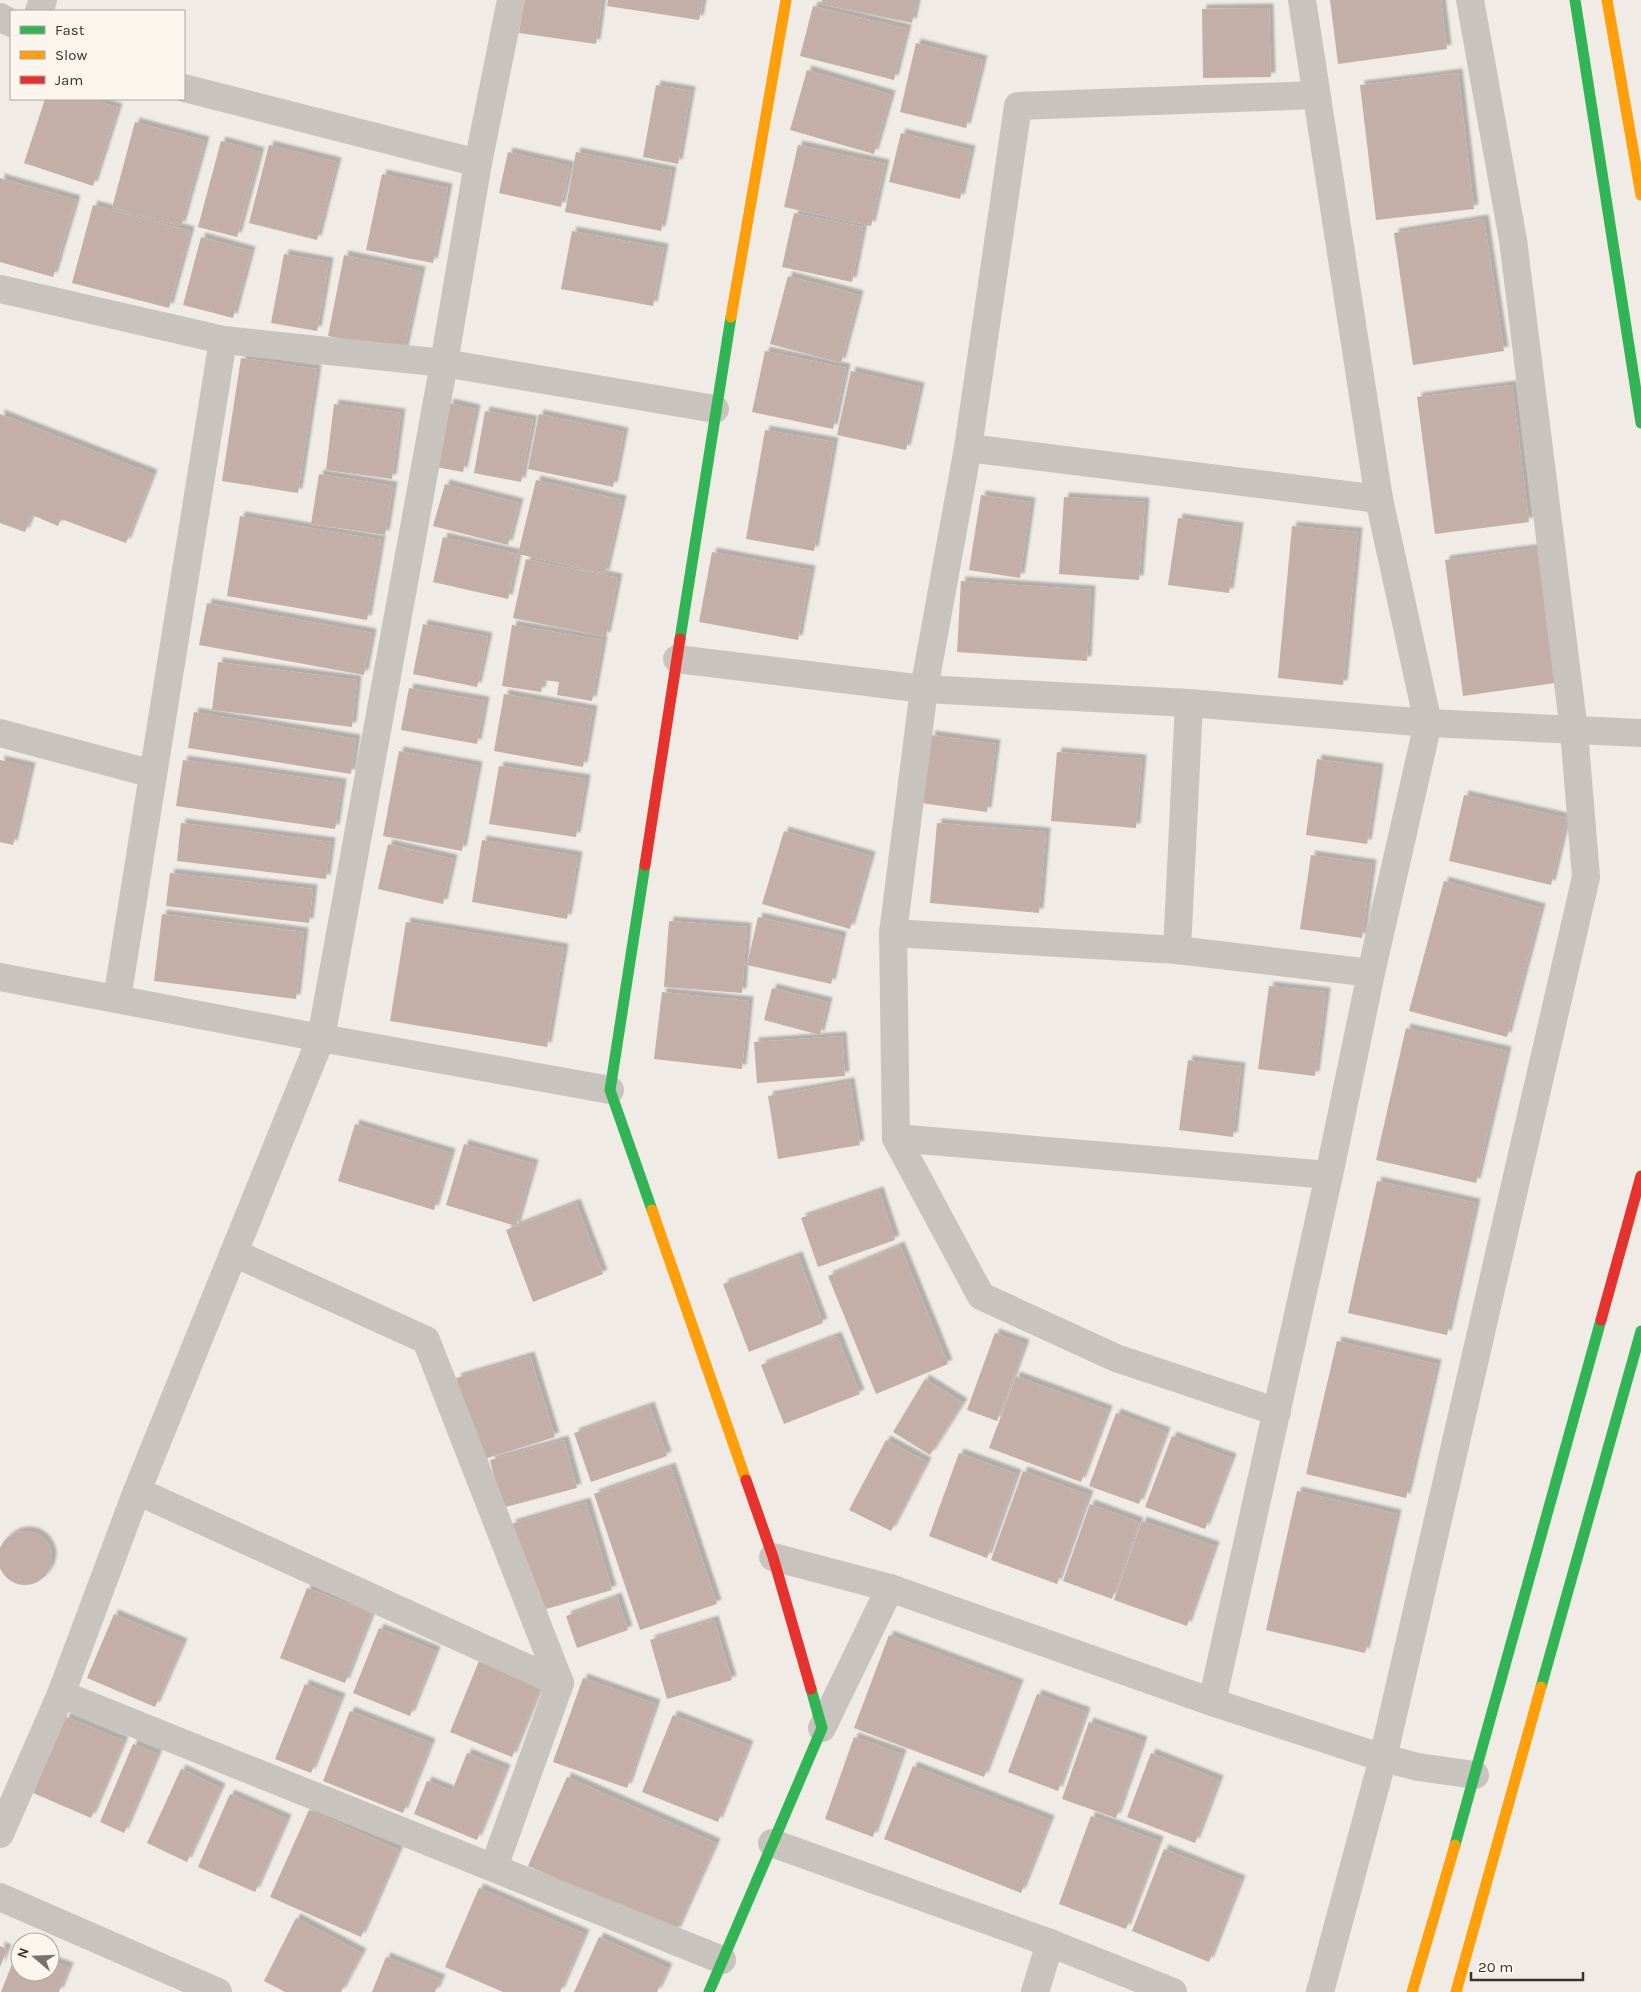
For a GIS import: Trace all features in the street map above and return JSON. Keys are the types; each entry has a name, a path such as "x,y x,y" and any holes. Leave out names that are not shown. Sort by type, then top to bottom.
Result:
{"main road":[{"path":"709,1992 822,1728 773,1557 610,1090 715,409 786,0"},
{"path":"1576,0 1641,423"},
{"path":"1607,0 1641,194"},
{"path":"1412,1992 1475,1775 1641,1176"},
{"path":"1456,1992 1641,1331"}],"street":[{"path":"0,1834 61,1694 137,1491 321,1038 444,363 478,162 511,0"},
{"path":"1212,1702 1329,1174 1371,973 1428,723 1379,499 1302,0"},
{"path":"1320,1992 1383,1758 1586,877 1574,731 1514,240 1470,0"},
{"path":"185,88 478,162"},
{"path":"1277,1412 1116,1358 981,1296 896,1138 893,933 924,689 968,448 1018,106 1316,95"},
{"path":"0,289 223,340 444,363 715,409"},
{"path":"117,999 223,340"},
{"path":"968,448 1379,499"},
{"path":"677,660 924,689 1189,703 1428,723 1574,731 1613,731 1641,734"},
{"path":"1176,950 1189,703"},
{"path":"0,733 153,774"},
{"path":"893,933 1176,950 1371,973"},
{"path":"0,977 321,1038 610,1090"},
{"path":"896,1138 1329,1174"},
{"path":"234,1253 426,1340 560,1683 494,1867"},
{"path":"137,1491 560,1683"},
{"path":"773,1557 890,1588 1212,1702 1383,1758 1418,1767 1475,1775"},
{"path":"822,1728 890,1588"},
{"path":"61,1694 722,1960"},
{"path":"772,1843 1050,1943 1173,1992"},
{"path":"0,1897 218,1992"},
{"path":"1035,1992 1050,1943"}],"building":[{"path":"524,0 602,0 596,44 519,33"},
{"path":"608,0 703,0 699,20 607,6"},
{"path":"822,0 917,0 912,23 821,4"},
{"path":"1330,0 1441,0 1447,49 1338,64"},
{"path":"813,6 907,29 894,80 800,56"},
{"path":"1269,8 1271,77 1203,78 1202,9"},
{"path":"916,43 983,60 966,128 900,112"},
{"path":"807,70 891,95 874,154 790,130"},
{"path":"1458,73 1474,209 1376,220 1360,85"},
{"path":"656,85 691,91 678,164 643,157"},
{"path":"45,100 93,100 118,108 93,186 24,163"},
{"path":"135,122 205,141 181,226 112,208"},
{"path":"901,133 971,150 960,199 889,182"},
{"path":"221,141 260,152 237,237 198,227"},
{"path":"269,145 337,162 317,240 249,223"},
{"path":"798,145 885,164 871,226 784,207"},
{"path":"508,152 570,166 561,207 499,193"},
{"path":"576,152 672,171 661,231 565,212"},
{"path":"382,174 448,188 433,263 366,250"},
{"path":"0,178 76,200 53,277 0,262"},
{"path":"93,205 190,231 169,308 72,283"},
{"path":"794,213 863,227 852,282 782,267"},
{"path":"1484,219 1504,351 1413,365 1394,233"},
{"path":"572,231 664,248 653,306 561,289"},
{"path":"201,237 251,251 233,318 183,305"},
{"path":"284,254 329,262 317,331 271,323"},
{"path":"344,255 421,271 404,351 328,336"},
{"path":"788,276 859,295 841,363 770,344"},
{"path":"765,351 846,368 833,429 752,412"},
{"path":"241,358 317,369 298,493 222,481"},
{"path":"851,371 920,387 906,450 837,435"},
{"path":"1512,385 1529,522 1435,534 1417,397"},
{"path":"449,403 476,409 463,472 436,467"},
{"path":"334,404 401,413 392,479 326,470"},
{"path":"485,411 533,420 521,482 474,473"},
{"path":"0,414 153,474 126,543 61,519 58,526 32,515 25,532 0,523"},
{"path":"539,414 624,432 613,487 528,469"},
{"path":"765,430 834,442 814,551 746,539"},
{"path":"319,474 393,486 385,535 311,524"},
{"path":"536,480 622,500 605,574 518,554"},
{"path":"445,484 519,503 508,545 433,526"},
{"path":"981,495 1031,502 1020,578 969,570"},
{"path":"1064,497 1145,502 1139,580 1059,574"},
{"path":"240,516 381,540 367,620 227,596"},
{"path":"1178,518 1239,527 1229,593 1168,585"},
{"path":"1292,526 1358,532 1343,685 1278,678"},
{"path":"443,537 518,554 508,599 433,582"},
{"path":"1538,548 1555,683 1463,696 1445,560"},
{"path":"712,552 811,570 798,640 699,622"},
{"path":"526,559 618,578 606,637 513,618"},
{"path":"961,581 1091,590 1087,661 957,652"},
{"path":"207,603 372,633 364,675 199,645"},
{"path":"423,624 488,637 477,687 413,674"},
{"path":"512,625 603,640 592,701 557,695 559,682 543,680 541,692 502,686"},
{"path":"218,662 357,680 352,727 212,710"},
{"path":"409,688 485,701 477,744 401,730"},
{"path":"504,694 593,710 583,767 494,751"},
{"path":"194,712 356,739 351,774 188,748"},
{"path":"931,735 996,744 987,812 921,803"},
{"path":"399,751 478,766 462,851 383,836"},
{"path":"1057,752 1142,759 1136,828 1051,821"},
{"path":"1317,759 1379,768 1367,844 1306,835"},
{"path":"0,760 31,767 13,845 0,842"},
{"path":"183,760 342,783 335,829 176,806"},
{"path":"499,766 586,779 576,837 489,824"},
{"path":"1464,795 1567,818 1551,885 1449,861"},
{"path":"181,823 331,842 326,879 177,861"},
{"path":"937,823 1046,832 1039,913 930,903"},
{"path":"784,831 871,856 850,929 762,904"},
{"path":"482,840 578,856 567,919 472,902"},
{"path":"388,844 453,859 443,904 378,889"},
{"path":"1311,855 1372,864 1362,938 1300,929"},
{"path":"170,873 313,889 309,923 166,906"},
{"path":"1444,881 1541,908 1507,1037 1409,1011"},
{"path":"162,914 304,932 296,999 154,981"},
{"path":"758,917 842,936 831,984 747,965"},
{"path":"669,921 747,927 742,993 664,987"},
{"path":"406,922 564,948 547,1047 390,1021"},
{"path":"1269,986 1326,992 1315,1076 1258,1069"},
{"path":"772,988 828,1002 820,1035 764,1020"},
{"path":"662,992 749,1001 742,1069 654,1059"},
{"path":"1406,1028 1507,1051 1476,1183 1376,1160"},
{"path":"842,1036 845,1076 757,1083 754,1042"},
{"path":"1188,1060 1241,1067 1233,1137 1179,1130"},
{"path":"850,1082 860,1145 778,1159 768,1096"},
{"path":"355,1124 451,1153 434,1210 338,1181"},
{"path":"464,1144 534,1164 516,1226 446,1205"},
{"path":"1377,1181 1476,1203 1447,1335 1348,1313"},
{"path":"879,1191 895,1240 818,1267 801,1218"},
{"path":"576,1203 603,1274 533,1302 506,1230"},
{"path":"900,1246 948,1364 876,1394 828,1276"},
{"path":"798,1256 823,1323 749,1352 723,1284"},
{"path":"995,1333 1025,1344 997,1421 967,1410"},
{"path":"837,1336 860,1394 784,1424 761,1365"},
{"path":"1337,1341 1437,1364 1406,1498 1306,1474"},
{"path":"530,1356 555,1437 481,1460 456,1378"},
{"path":"1016,1376 1108,1410 1081,1482 989,1448"},
{"path":"925,1379 963,1403 930,1455 893,1432"},
{"path":"650,1406 667,1456 591,1482 574,1433"},
{"path":"1116,1413 1166,1432 1139,1504 1089,1486"},
{"path":"1172,1436 1232,1458 1205,1529 1145,1507"},
{"path":"564,1440 577,1488 502,1508 490,1460"},
{"path":"886,1440 927,1462 891,1531 849,1510"},
{"path":"959,1453 1017,1474 987,1558 929,1536"},
{"path":"671,1467 717,1604 640,1630 594,1494"},
{"path":"1023,1471 1089,1495 1057,1584 991,1560"},
{"path":"1297,1491 1397,1514 1365,1653 1266,1630"},
{"path":"586,1502 612,1590 536,1612 511,1524"},
{"path":"1090,1504 1139,1522 1112,1599 1063,1581"},
{"path":"1142,1521 1215,1546 1187,1626 1114,1600"},
{"path":"20,1531 30,1531 40,1535 48,1543 52,1553 52,1563 48,1573 40,1581 30,1585 20,1585 10,1581 2,1573 -1,1566 -1,1550 2,1543 10,1535"},
{"path":"307,1588 372,1613 345,1683 280,1658"},
{"path":"617,1597 628,1630 577,1648 566,1616"},
{"path":"114,1614 183,1643 155,1707 87,1678"},
{"path":"714,1620 732,1680 667,1699 650,1640"},
{"path":"379,1628 436,1651 410,1716 353,1693"},
{"path":"889,1635 1019,1684 984,1777 854,1728"},
{"path":"479,1661 541,1686 512,1757 450,1732"},
{"path":"583,1678 656,1704 627,1788 553,1762"},
{"path":"305,1684 341,1698 311,1773 275,1759"},
{"path":"1037,1694 1086,1712 1058,1791 1008,1772"},
{"path":"350,1711 431,1743 403,1813 323,1781"},
{"path":"673,1715 749,1745 718,1822 642,1792"},
{"path":"66,1717 124,1741 91,1818 33,1793"},
{"path":"1089,1722 1143,1741 1116,1818 1062,1799"},
{"path":"854,1737 902,1754 873,1837 825,1819"},
{"path":"133,1744 158,1754 124,1833 100,1822"},
{"path":"467,1753 506,1769 477,1840 414,1814 427,1781 452,1791"},
{"path":"1151,1753 1219,1780 1195,1843 1127,1817"},
{"path":"913,1766 1050,1820 1021,1893 884,1839"},
{"path":"181,1769 221,1788 187,1862 147,1843"},
{"path":"567,1777 716,1843 676,1932 528,1866"},
{"path":"230,1794 287,1819 255,1892 198,1867"},
{"path":"309,1810 399,1850 361,1937 270,1897"},
{"path":"1091,1816 1159,1841 1126,1929 1059,1904"},
{"path":"1164,1849 1241,1880 1209,1962 1132,1931"},
{"path":"479,1888 585,1934 560,1992 503,1992 445,1967"},
{"path":"296,1918 362,1953 341,1992 285,1992 264,1981"},
{"path":"599,1937 668,1968 657,1992 574,1992"},
{"path":"0,1946 7,1949 0,1967"},
{"path":"386,1957 441,1979 435,1992 372,1992"},
{"path":"60,1964 69,1967 59,1992 1,1992 10,1969 10,1982 60,1982"}],"traffic: fast":[{"path":"1575,0 1641,423"},
{"path":"680,639 731,317"},
{"path":"645,865 610,1090 652,1210"},
{"path":"1455,1845 1601,1320"},
{"path":"1541,1687 1641,1331"},
{"path":"709,1992 822,1728 811,1689"}],"traffic: slow":[{"path":"731,317 786,0"},
{"path":"1607,0 1641,195"},
{"path":"652,1210 746,1480"},
{"path":"1456,1992 1541,1687"},
{"path":"1412,1992 1455,1845"}],"traffic: jam":[{"path":"645,865 680,639"},
{"path":"1601,1320 1641,1176"},
{"path":"746,1480 773,1557 811,1689"}]}
